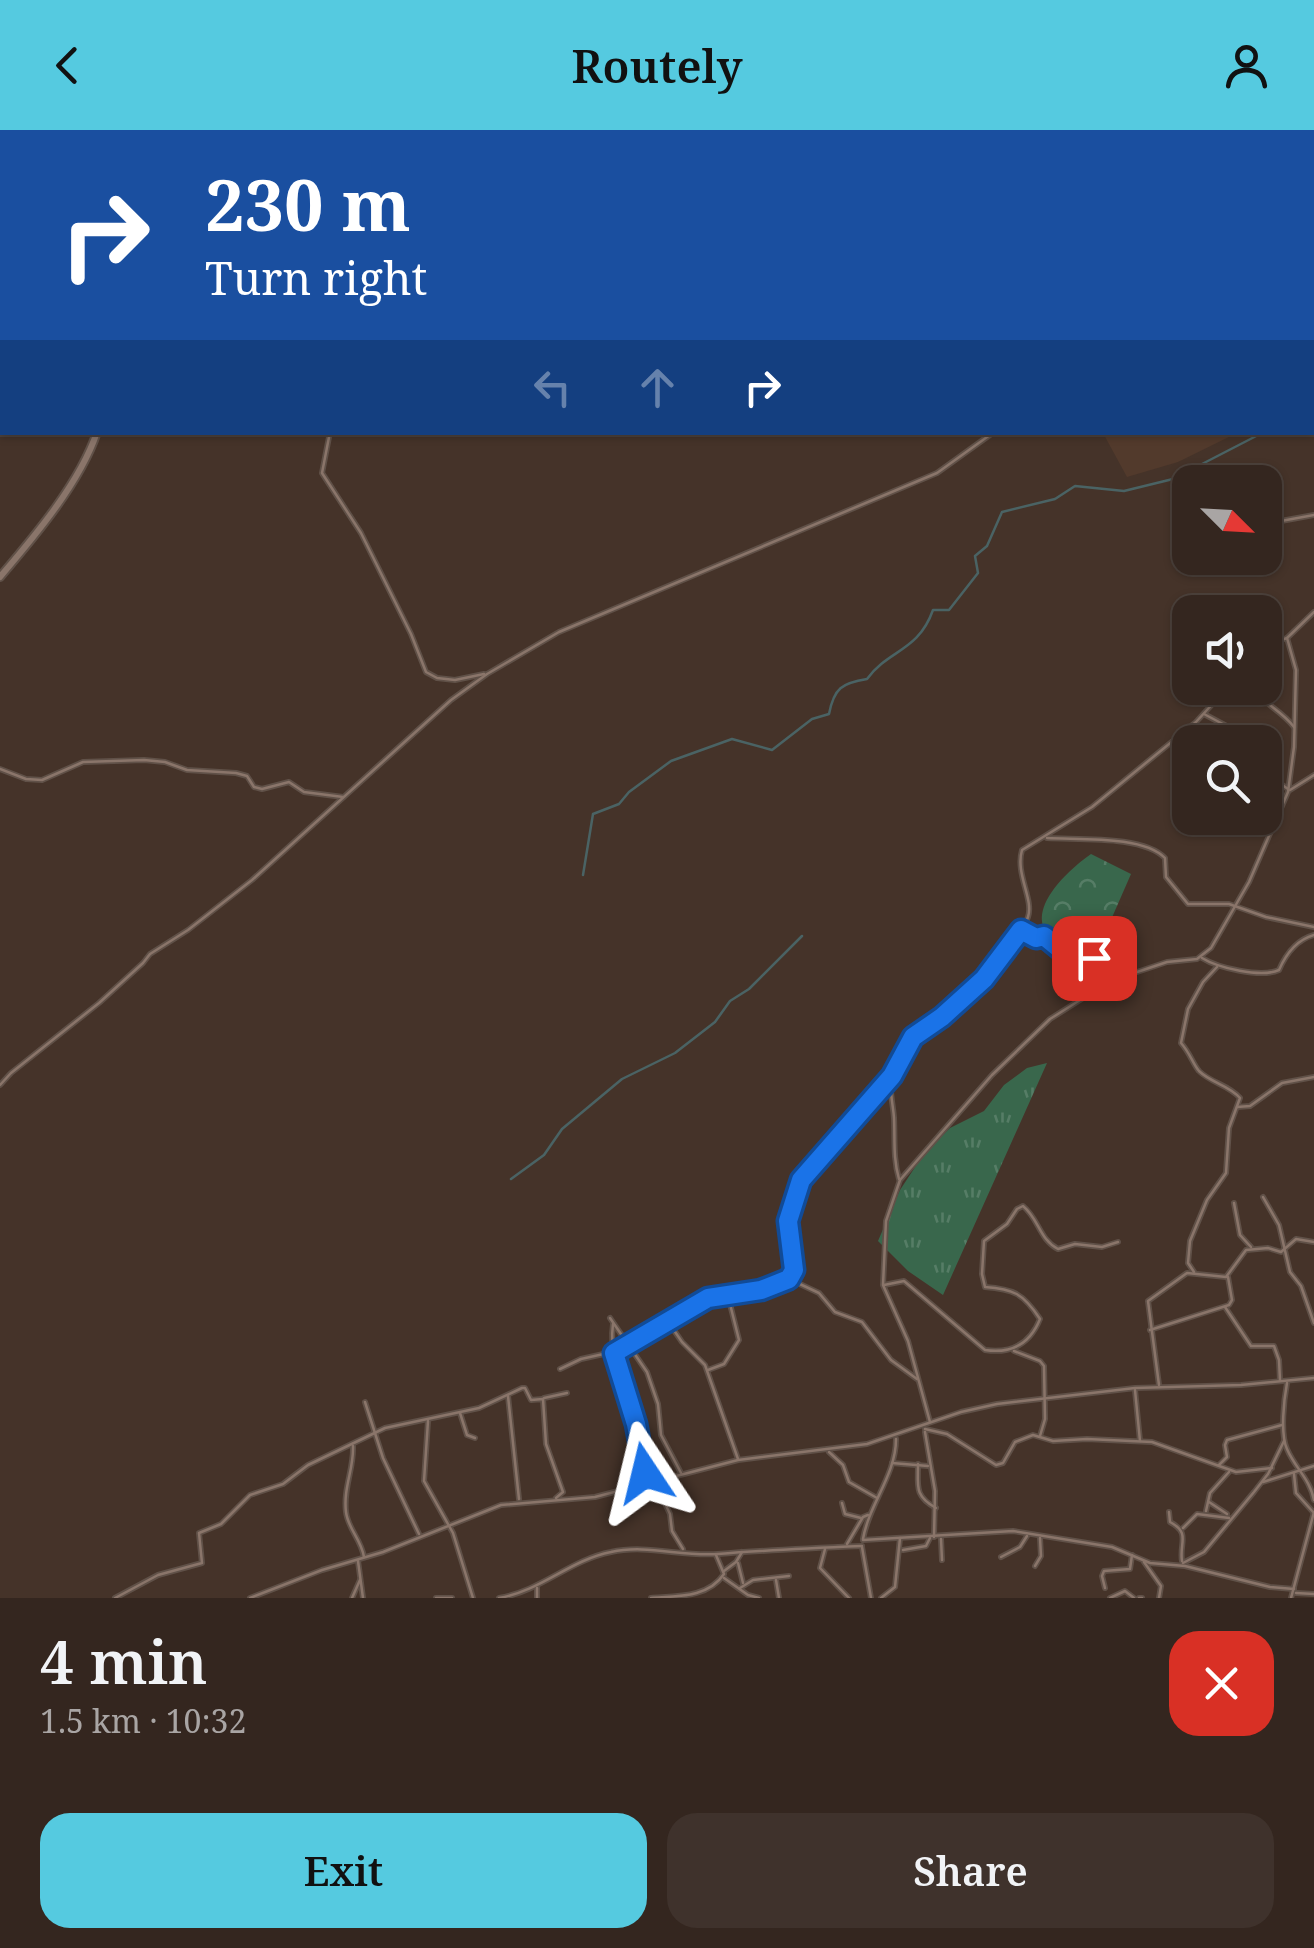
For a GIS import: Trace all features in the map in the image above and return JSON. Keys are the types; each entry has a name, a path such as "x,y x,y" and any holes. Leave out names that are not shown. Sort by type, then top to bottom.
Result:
{"street":[{"path":"0,577 71,482 97,435"},
{"path":"329,435 322,473 362,533 412,634 422,667 446,680 487,674"},
{"path":"0,1086 144,964 150,954 252,880 451,700 487,674 559,632 936,472 990,435"},
{"path":"1282,521 1314,515"},
{"path":"1282,640 1314,612"},
{"path":"930,1424 908,1341 883,1285 886,1221 900,1180 940,1131 1039,1028 1110,981 1201,957 1211,948 1255,870 1288,791 1296,670 1287,638"},
{"path":"560,1369 582,1359 614,1353 702,1300 761,1290 789,1279 794,1270 788,1221 798,1186 892,1076 913,1037 984,979 1021,930 1029,911 1020,859 1026,845 1092,807 1211,705"},
{"path":"1267,705 1295,729"},
{"path":"1203,714 1224,725"},
{"path":"0,769 42,780 83,762 144,760 187,770 236,773 247,776 258,788 289,782 304,792 343,797"},
{"path":"1288,791 1314,775"},
{"path":"1282,786 1288,791"},
{"path":"1042,837 1095,837 1148,846 1165,858 1164,875 1186,903 1233,905 1314,927"},
{"path":"1021,930 1036,938 1044,936 1070,953 1113,957 1132,973"},
{"path":"1201,957 1217,967 1269,974 1276,972 1304,938 1314,935"},
{"path":"1194,1272 1188,1263 1190,1241 1207,1200 1226,1174 1229,1128 1238,1095 1201,1072 1181,1044 1188,1009 1217,967"},
{"path":"892,1076 894,1157 900,1180"},
{"path":"1236,1107 1250,1106 1282,1082 1314,1078"},
{"path":"1263,1197 1279,1225 1291,1275 1302,1286 1314,1323"},
{"path":"1234,1203 1240,1235 1254,1249"},
{"path":"1016,1351 1040,1319 1021,1295 999,1287 985,1287 984,1241 1023,1206 1044,1240 1058,1249 1074,1244 1102,1247 1118,1242"},
{"path":"1150,1330 1232,1300 1228,1276 1241,1252 1284,1251 1296,1239 1314,1242"},
{"path":"1159,1387 1147,1303 1180,1276 1194,1272 1228,1276"},
{"path":"789,1279 819,1293 835,1312 862,1322 891,1360 919,1380"},
{"path":"883,1285 904,1281 980,1348 1016,1351 1042,1362 1045,1419 1040,1436"},
{"path":"708,1370 724,1364 740,1340 727,1294"},
{"path":"1224,1306 1252,1346 1270,1344 1276,1348 1280,1382"},
{"path":"682,1475 661,1435 658,1404 650,1380 631,1344 612,1320 614,1353 636,1424 645,1474 670,1514 672,1532 684,1551"},
{"path":"669,1322 708,1370 738,1460"},
{"path":"250,1598 519,1501 595,1497 738,1460 828,1450 896,1437 983,1406 1134,1388 1314,1378"},
{"path":"1288,1381 1284,1440 1313,1493 1314,1501 1304,1502"},
{"path":"115,1598 158,1575 202,1563 200,1531 223,1523 250,1496 283,1484 308,1465 392,1426 479,1408 524,1388 531,1400 567,1394"},
{"path":"1134,1388 1140,1442"},
{"path":"508,1396 519,1501"},
{"path":"543,1398 546,1442 563,1492 553,1499"},
{"path":"365,1402 402,1502 420,1537"},
{"path":"459,1412 466,1435 475,1438"},
{"path":"428,1419 424,1478 448,1524 472,1598"},
{"path":"1218,1466 1227,1457 1227,1440 1284,1425"},
{"path":"925,1428 947,1434 998,1465 1016,1442 1040,1436 1053,1441 1160,1444 1243,1473 1272,1468"},
{"path":"900,1550 924,1547 932,1537 936,1508 925,1428"},
{"path":"871,1598 862,1546 869,1515 892,1463 896,1437"},
{"path":"1183,1564 1204,1552 1262,1482 1284,1440"},
{"path":"353,1446 344,1491 348,1524 360,1540 363,1598"},
{"path":"828,1450 843,1465 849,1482 877,1498"},
{"path":"892,1463 929,1466"},
{"path":"918,1464 916,1490 936,1508"},
{"path":"1262,1482 1314,1466"},
{"path":"1206,1514 1213,1489 1230,1470"},
{"path":"1293,1593 1314,1512 1294,1490 1294,1473"},
{"path":"1208,1501 1229,1518"},
{"path":"842,1503 848,1516 869,1515"},
{"path":"1169,1512 1170,1522 1181,1529 1185,1541 1183,1564"},
{"path":"1181,1529 1192,1517 1206,1514 1229,1518"},
{"path":"845,1547 863,1517"},
{"path":"863,1540 1013,1531 1112,1547 1143,1561 1183,1564 1293,1593 1314,1594"},
{"path":"1001,1557 1020,1547 1027,1534"},
{"path":"881,1598 894,1589 900,1536"},
{"path":"1036,1566 1041,1556 1040,1536"},
{"path":"941,1537 942,1560"},
{"path":"499,1598 537,1587 583,1560 609,1552 645,1549 715,1554 862,1546"},
{"path":"826,1548 820,1568 849,1598"},
{"path":"651,1598 693,1594 714,1586 742,1550"},
{"path":"715,1554 723,1575 742,1587 748,1596 759,1598"},
{"path":"1105,1588 1104,1570 1130,1569 1132,1556"},
{"path":"1143,1561 1162,1588 1159,1598"},
{"path":"736,1562 742,1570 742,1587"},
{"path":"1152,1574 1162,1565"},
{"path":"742,1587 751,1580 789,1576"},
{"path":"352,1598 361,1579"},
{"path":"775,1579 780,1598"},
{"path":"537,1587 538,1598"},
{"path":"1110,1598 1126,1592 1138,1598"},
{"path":"436,1598 452,1598"}],"shaded area":[{"path":"1104,435 1233,435 1178,462 1127,477"}],"green space":[{"path":"1091,854 1131,874 1096,954 1057,943 1046,932 1042,920 1050,895"},
{"path":"1047,1063 943,1295 908,1271 878,1241 900,1190 925,1152 950,1128 984,1111 1004,1085 1027,1068"}],"waterway":[{"path":"583,875 593,814 619,804 671,761 732,739 772,750 812,719 829,714 841,688 867,679 911,642 933,610 949,610 978,573 975,556 987,546 1002,512 1055,499 1075,486 1124,491 1173,479 1258,435"},
{"path":"511,1179 544,1155 562,1129 622,1079 675,1053 715,1022 730,1001 749,989 802,936"}],"route":[{"path":"645,1473 636,1424 614,1353 702,1300 761,1290 789,1279 794,1270 788,1221 801,1180 892,1076 913,1037 984,979 1021,930 1036,938 1044,936 1061,950 1094,958"}]}
